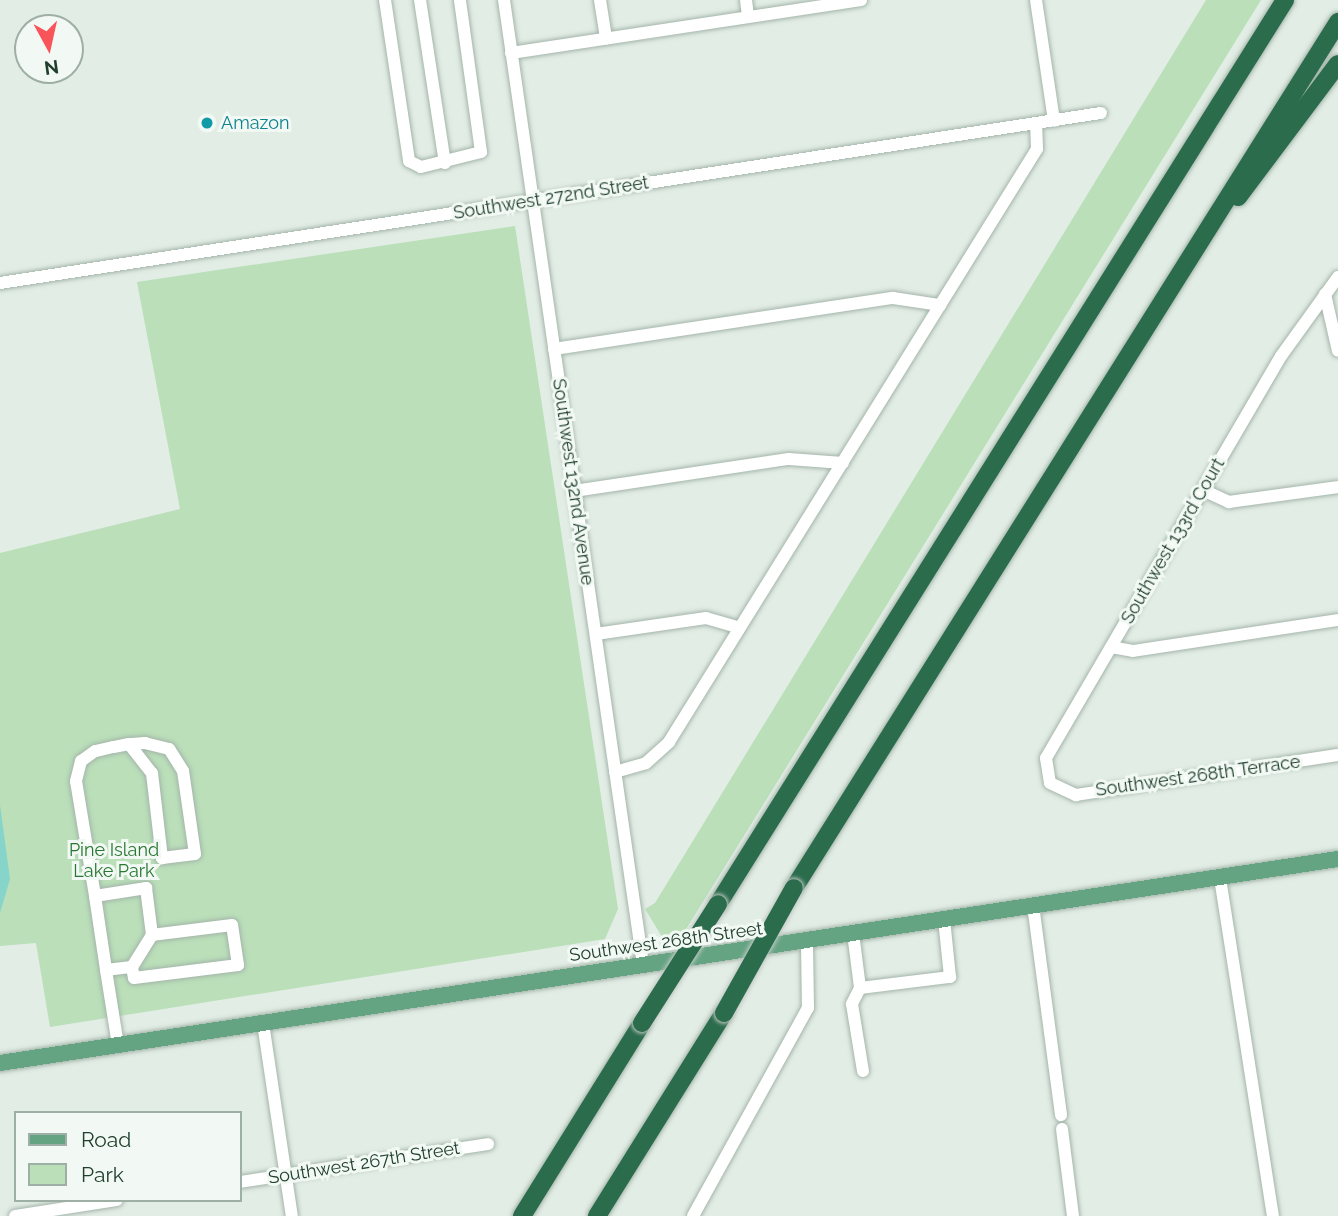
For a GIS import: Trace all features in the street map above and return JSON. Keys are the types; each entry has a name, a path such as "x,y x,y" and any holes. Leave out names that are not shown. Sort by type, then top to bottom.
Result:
{"highway":[{"path":"522,1216 1285,0"},
{"path":"597,1216 723,1013 794,888 1338,22"},
{"path":"1206,233 1259,173 1338,64"}],"main road":[{"name":"Southwest 268th Street","path":"0,1063 1338,859"}],"street":[{"path":"385,0 409,160 421,167 474,159 482,148 460,0"},
{"path":"420,0 445,163"},
{"name":"Southwest 132nd Avenue","path":"504,0 643,964"},
{"path":"600,0 606,39"},
{"path":"746,0 748,17"},
{"path":"512,53 861,0"},
{"path":"1036,0 1054,121"},
{"name":"Southwest 272nd Street","path":"0,283 1101,113"},
{"path":"615,772 646,764 666,747 1037,149 1036,124"},
{"name":"Southwest 133rd Court","path":"1058,792 1050,783 1046,758 1203,490 1338,277"},
{"path":"1325,294 1338,351"},
{"path":"554,349 893,298 940,305"},
{"path":"574,491 789,459 842,463"},
{"path":"1203,490 1229,502 1338,487"},
{"path":"596,634 706,618 740,628"},
{"path":"1111,647 1133,651 1338,620"},
{"path":"118,1045 78,771 87,755 129,744 157,744 181,763 195,854 162,858 152,773 129,744"},
{"name":"Southwest 268th Terrace","path":"1058,792 1338,755"},
{"path":"1220,877 1273,1216"},
{"path":"95,896 146,888 152,935 132,967 134,978 238,965 232,925 152,935"},
{"path":"1033,905 1061,1115"},
{"path":"860,988 950,976 944,919"},
{"path":"853,933 860,988 852,1004 863,1071"},
{"path":"693,1216 808,1008 807,940"},
{"path":"106,970 132,967"},
{"path":"263,1023 292,1216"},
{"path":"1062,1129 1073,1216"},
{"name":"Southwest 267th Street","path":"242,1181 488,1144"},
{"path":"15,1216 104,1202"}],"green space":[{"path":"1206,0 1261,0 680,939 664,940 645,909 655,903"},
{"name":"Pine Island Lake Park","path":"515,226 618,909 605,939 50,1027 36,943 0,946 0,553 180,509 137,282"}],"water":[{"path":"0,805 10,879 0,913"}],"place":[{"name":"Amazon","path":"207,123"}]}
